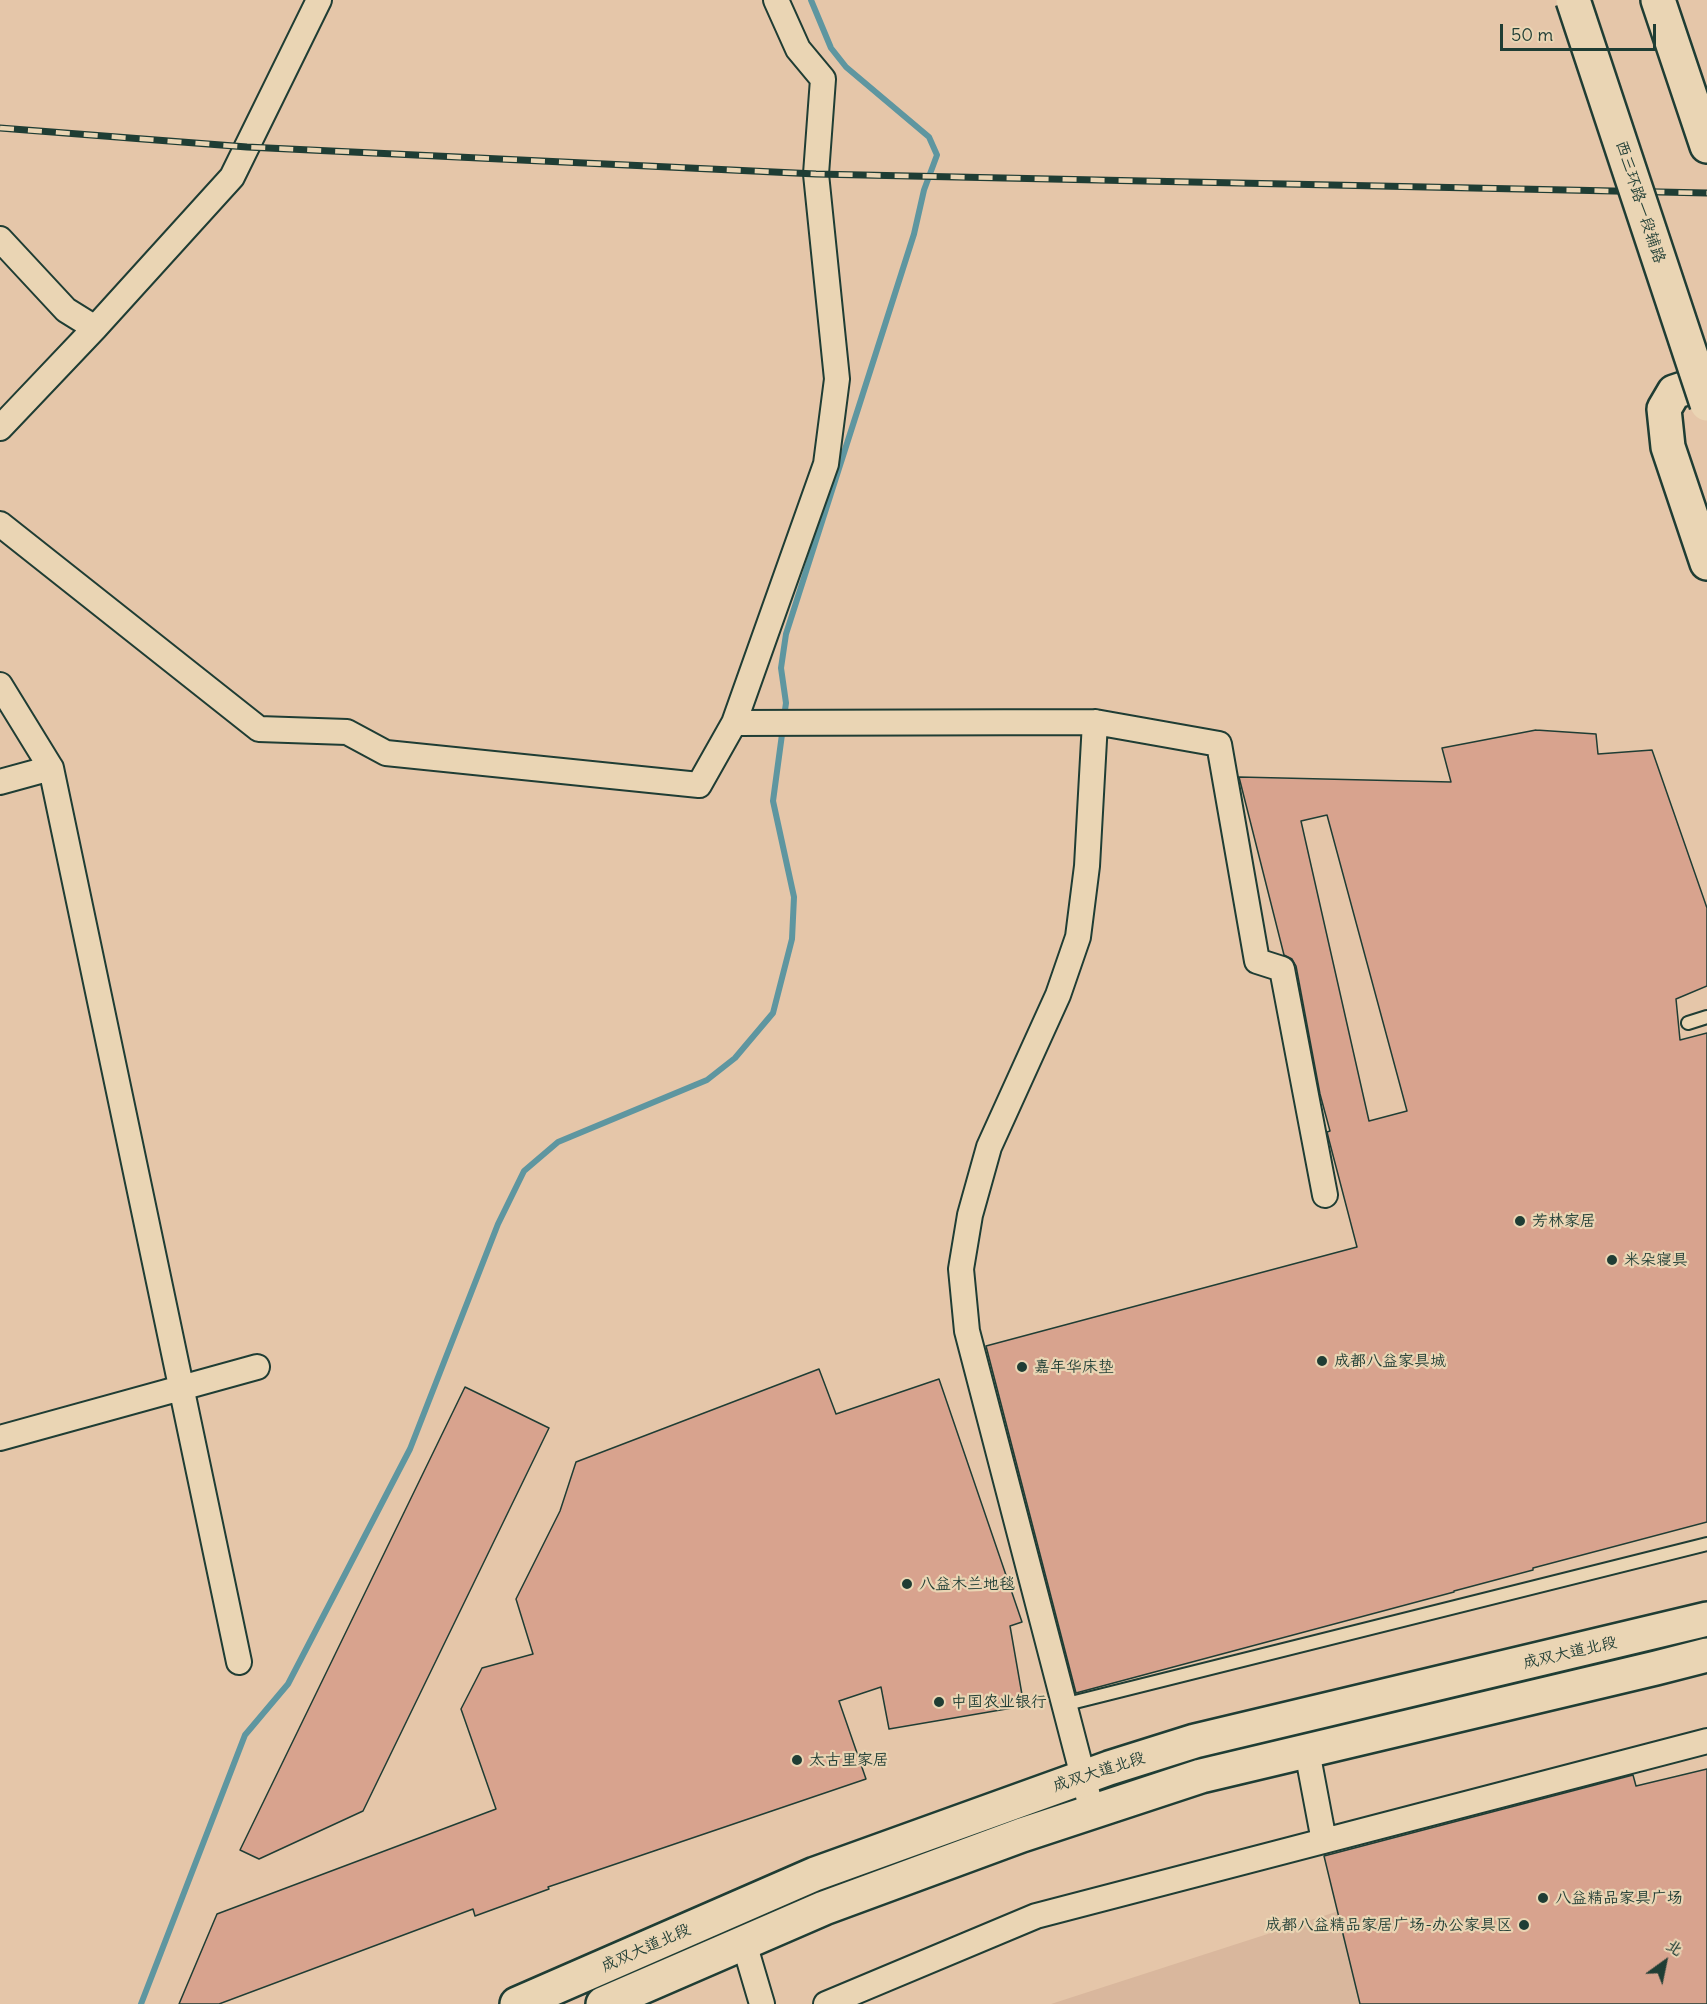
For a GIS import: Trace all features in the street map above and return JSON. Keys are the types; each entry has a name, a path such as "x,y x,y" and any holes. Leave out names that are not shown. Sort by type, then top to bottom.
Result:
{"main road":[{"name":"西三环路一段辅路","path":"1573,0 1707,404"},
{"path":"1658,0 1707,146"},
{"path":"1707,381 1674,392 1664,410 1668,447 1707,563"},
{"name":"成双大道北段","path":"517,2004 815,1874 1082,1778 1195,1741 1707,1619"},
{"name":"成双大道北段","path":"603,2004 825,1908 1092,1811 1201,1776 1707,1654"}],"street":[{"path":"0,428 95,328 232,177 319,0"},
{"path":"0,524 259,729 347,732 386,753 699,785 734,723 826,464 837,378 816,174 823,79 798,49 776,0"},
{"path":"0,239 66,310 95,328"},
{"path":"0,685 51,768 239,1662"},
{"path":"734,723 1095,722 1219,744 1257,961 1282,969 1325,1196"},
{"path":"1092,1811 967,1331 961,1269 970,1215 989,1147 1058,994 1078,937 1087,866 1095,722"},
{"path":"0,782 51,768"},
{"path":"0,1438 257,1366"},
{"path":"826,2004 1036,1916 1707,1741"},
{"path":"1307,1751 1324,1841"},
{"path":"744,1943 762,2004"}],"lane":[{"path":"1688,1023 1707,1017"},
{"path":"1063,1705 1707,1544"}],"shaded area":[{"name":"八益精品家具广场","path":"1707,1792 1707,2004 1051,2004"}],"building":[{"path":"1536,730 1596,734 1598,754 1652,750 1707,908 1707,986 1676,999 1680,1040 1707,1033 1707,1522 1076,1693 986,1346 1357,1247 1327,1132 1330,1131 1320,1094 1296,966 1292,959 1284,955 1239,777 1451,782 1442,748","holes":["1327,815 1407,1111 1369,1121 1301,821"]},
{"path":"819,1369 836,1414 939,1379 1022,1622 1010,1626 1024,1706 889,1729 881,1687 839,1701 866,1779 548,1887 549,1889 475,1916 473,1909 219,2004 179,2004 217,1914 496,1809 461,1709 482,1668 533,1654 516,1599 560,1511 576,1462"},
{"path":"465,1387 549,1428 363,1811 259,1859 240,1850"},
{"name":"八益精品家具广场","path":"1707,1769 1707,2004 1360,2004 1324,1856 1633,1775 1636,1786"}],"waterway":[{"path":"784,717 786,703 781,668 786,634 914,234 924,190 937,155 929,137 846,67 831,48 811,0"},
{"path":"141,2004 245,1735 288,1684 410,1449 498,1224 524,1171 558,1142 707,1080 735,1058 773,1013 792,939 794,897 773,801 783,727"}],"railway":[{"path":"0,128 247,147 816,174 1707,193"}],"place":[{"name":"芳林家居","path":"1520,1221"},
{"name":"米朵寝具","path":"1612,1260"},
{"name":"成都八益家具城","path":"1322,1361"},
{"name":"嘉年华床垫","path":"1022,1367"},
{"name":"八益木兰地毯","path":"907,1584"},
{"name":"中国农业银行","path":"939,1702"},
{"name":"太古里家居","path":"797,1760"},
{"name":"八益精品家具广场","path":"1543,1898"},
{"name":"成都八益精品家居广场-办公家具区","path":"1524,1925"}]}
